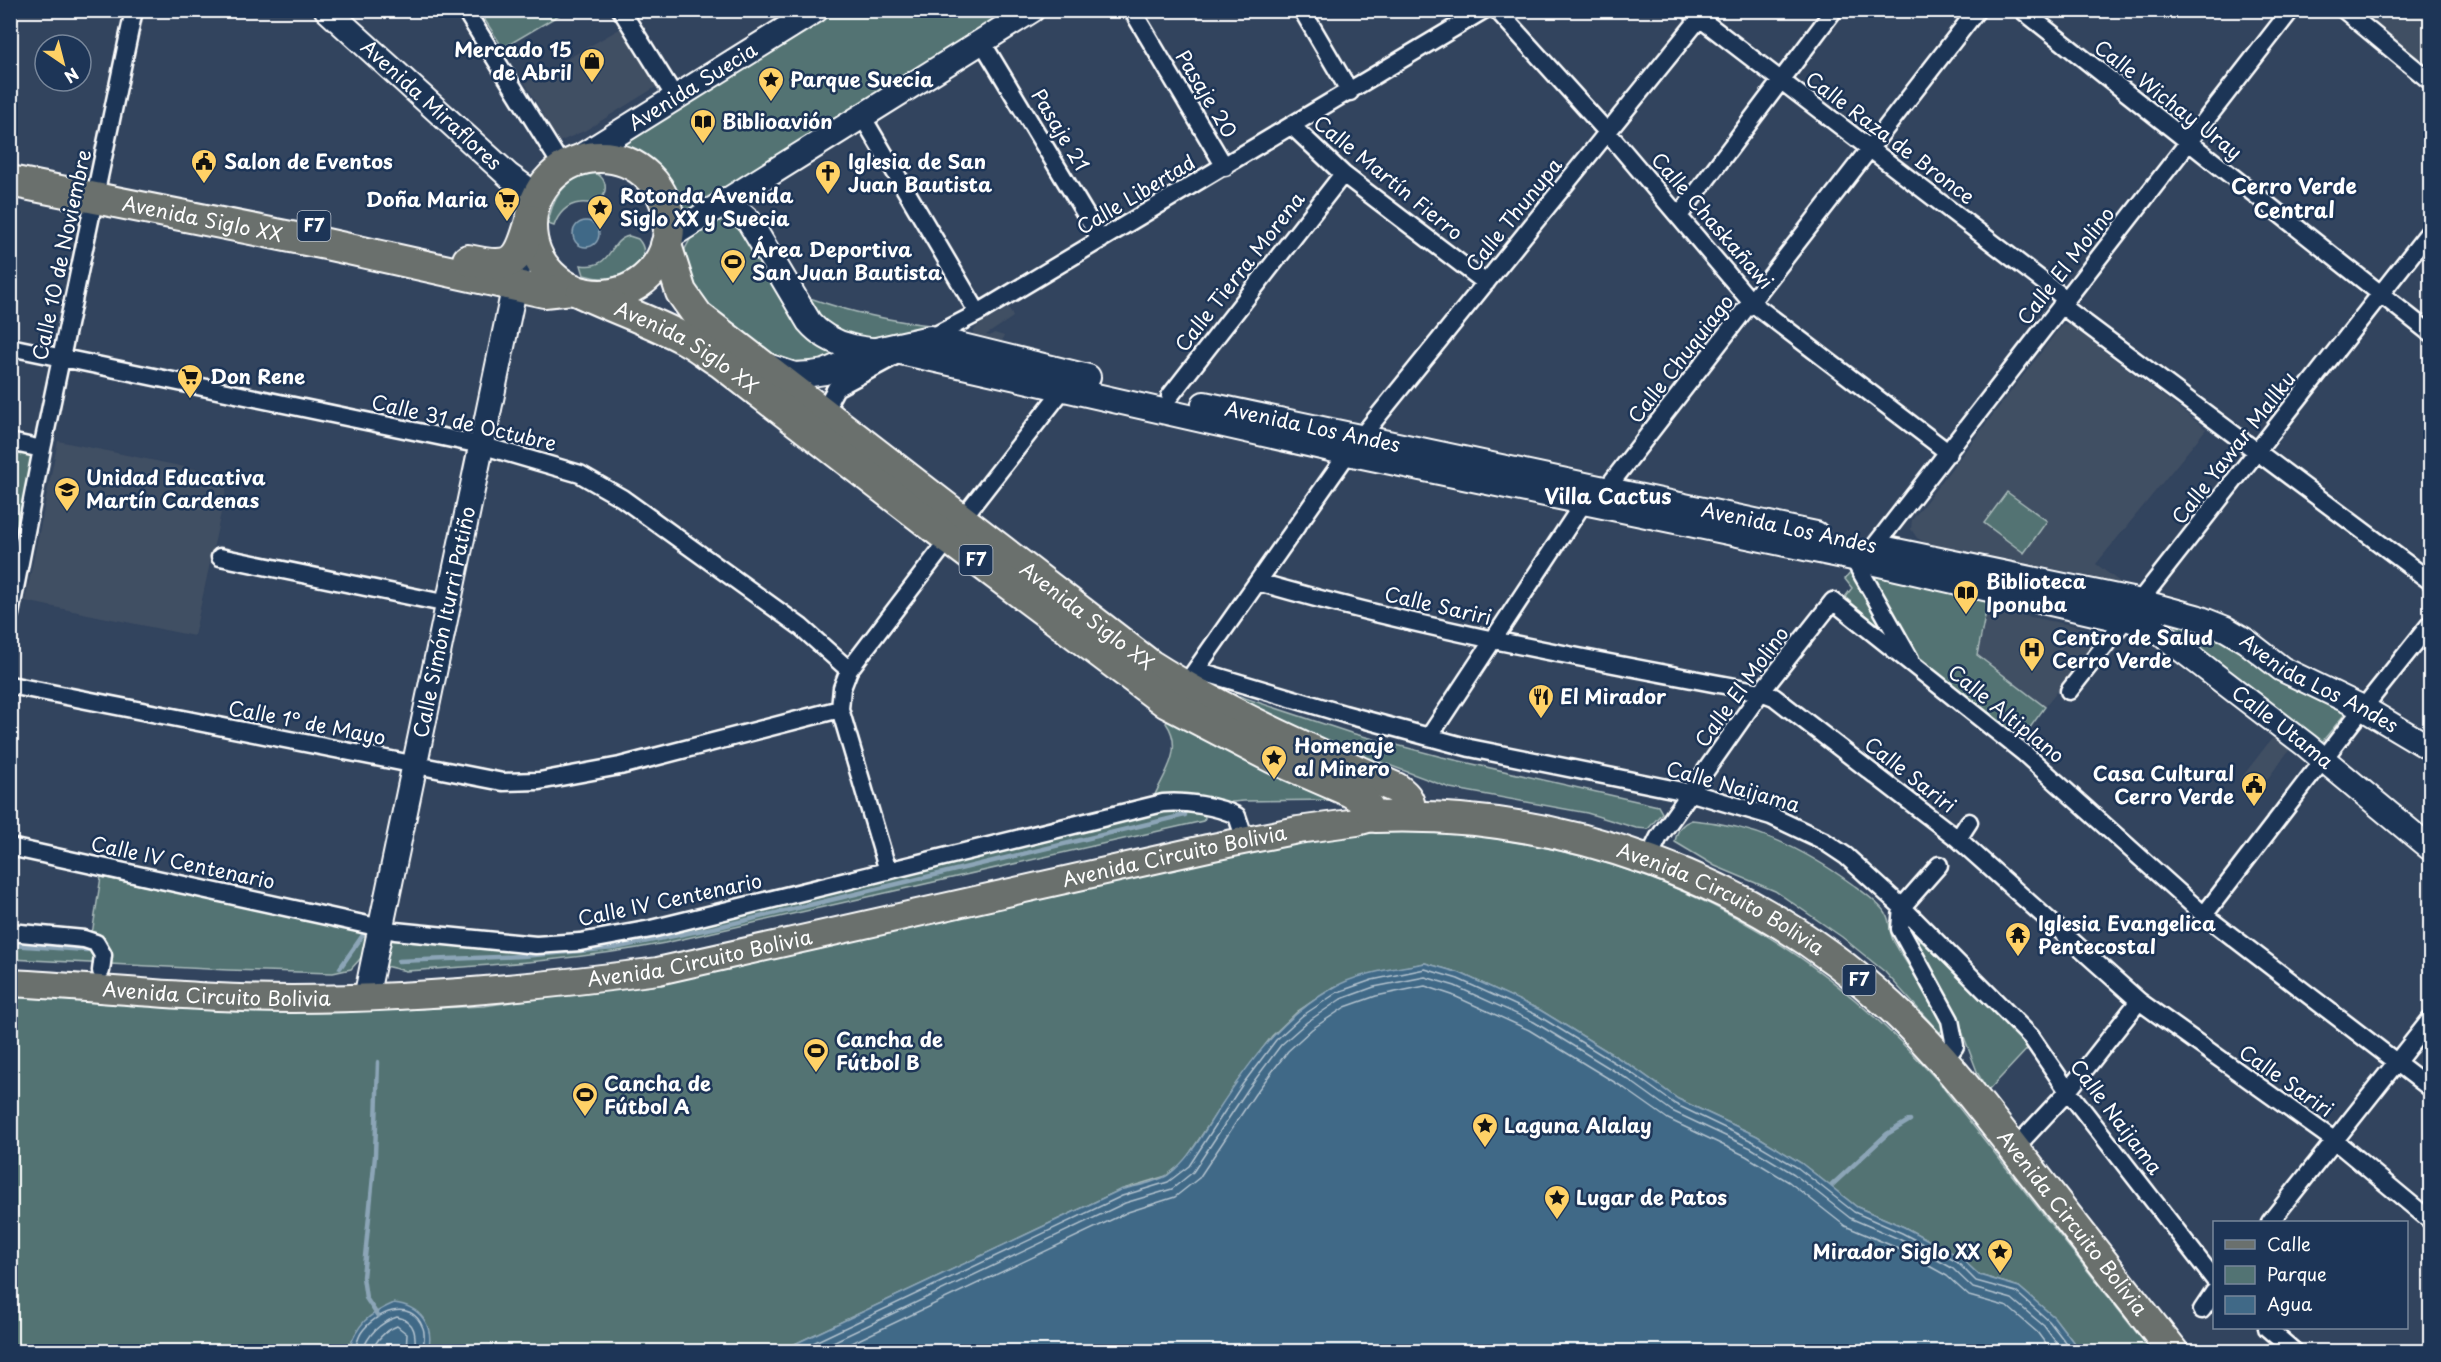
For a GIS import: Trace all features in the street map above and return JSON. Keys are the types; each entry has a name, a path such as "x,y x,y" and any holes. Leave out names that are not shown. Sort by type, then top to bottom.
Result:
{"highway":[{"name":"F7","path":"604,157 624,161 643,171 663,195 669,216 668,241 657,265 650,274 633,287 612,294 577,291 555,279 540,261 532,241 530,221 543,186 566,166 583,159 604,157"},
{"name":"Avenida Siglo XX","path":"10,163 96,192 326,244 544,292 577,291 687,340 955,530 1150,664 1190,678 1344,765 1396,788 1406,795 1410,803 1410,815"},
{"name":"Avenida Siglo XX","path":"10,182 237,209 492,266 513,259 530,221"},
{"name":"Avenida Siglo XX","path":"668,241 681,292 687,304 698,316 833,421 955,530 1167,702 1273,758 1362,798 1376,817"},
{"name":"Avenida Circuito Bolivia","path":"1376,817 1410,815 1477,820 1524,827 1648,859 1708,884 1784,923 1842,965 1891,1006 1944,1061 2173,1352"}],"main road":[{"name":"Avenida Circuito Bolivia","path":"10,983 226,997 367,990 643,959 1243,833 1342,809 1376,817"},
{"name":"Avenida Circuito Bolivia","path":"10,966 101,970 367,990"}],"street":[{"name":"Calle 10 de Noviembre","path":"10,614 42,449 134,10"},
{"name":"Avenida Miraflores","path":"327,10 509,176 530,221"},
{"path":"465,10 566,166"},
{"path":"621,10 675,97"},
{"path":"668,241 725,200 1032,10"},
{"name":"Pasaje 20","path":"1132,10 1225,167"},
{"path":"1302,10 1350,92"},
{"name":"Calle Libertad","path":"833,421 829,401 836,388 978,313 1484,10"},
{"name":"Calle Chaskañawi","path":"1497,10 1608,133 1752,303 1949,453"},
{"path":"1679,216 1834,10"},
{"name":"Calle Chuquiago","path":"1429,737 1584,502 1607,488 1977,10"},
{"name":"Calle Wichay Uray","path":"2022,10 2187,143 2430,333"},
{"name":"Calle El Molino","path":"1874,547 2291,10"},
{"path":"2344,10 2430,81"},
{"name":"Avenida Suecia","path":"566,166 807,13"},
{"name":"Calle Thunupa","path":"1190,678 1355,445 1608,133 1694,15"},
{"name":"Calle Raza de Bronce","path":"1694,15 1868,148 2257,453 2430,581"},
{"name":"Pasaje 21","path":"982,42 1101,240"},
{"path":"862,116 978,313"},
{"name":"Calle Martín Fierro","path":"1292,126 1344,174 1486,283"},
{"name":"Calle Tierra Morena","path":"1170,396 1344,174"},
{"name":"Avenida Los Andes","path":"725,200 749,221 808,322 820,335 852,347 872,351 901,352 1064,388 1355,445 1607,488 1874,547 2134,610 2196,617 2226,629 2246,641 2282,669 2363,708 2430,748"},
{"name":"Calle Simón Iturri Patiño","path":"367,990 514,286 530,221"},
{"name":"Calle Yawar Mallku","path":"2069,691 2430,231"},
{"name":"Avenida Los Andes","path":"756,363 794,375 825,372 872,351 930,338 1170,396 1584,502 1853,558 2116,618 2134,610"},
{"name":"Calle 31 de Octubre","path":"10,347 481,445 554,465 603,486 801,627 849,670"},
{"path":"888,870 840,709 842,688 849,670 1064,388"},
{"path":"10,442 42,449"},
{"path":"219,557 448,604"},
{"path":"1853,558 1914,668"},
{"name":"Calle Sariri","path":"1258,582 1491,641 1761,692 1774,697 1958,839 2139,1001 2335,1141 2430,1220"},
{"name":"Calle El Molino","path":"1648,859 1659,837 1761,692 1833,601"},
{"name":"Calle Altiplano","path":"1833,601 1914,668 2024,753 2204,915 2430,1088"},
{"name":"Calle Utama","path":"2134,610 2156,630 2323,760 2430,848"},
{"path":"2204,915 2430,624"},
{"name":"Calle Naijama","path":"1190,678 1524,759 1692,793 1771,816 1814,835 1846,856 1902,907 2031,1037 2068,1091 2213,1278"},
{"name":"Calle 1° de Mayo","path":"10,685 503,782 539,781 620,766 840,709"},
{"name":"Calle IV Centenario","path":"10,847 381,929 536,945 580,942 651,929 1163,803 1178,802 1227,811 1237,816 1243,833"},
{"path":"1958,839 1969,822"},
{"path":"1939,865 1902,907 1900,929 1946,1011 1954,1034 1955,1047 1944,1061"},
{"path":"10,932 84,939 96,943 103,955 101,970"},
{"path":"2014,1149 2068,1091 2139,1001"},
{"path":"2271,1221 2430,1020"},
{"path":"2202,1310 2213,1294"},
{"path":"2268,1329 2295,1352"}],"shaded area":[{"path":"2342,11 2430,11 2430,79"},
{"name":"Mercado 15 de Abril","path":"623,27 659,85 586,130 559,142 525,83"},
{"path":"1009,308 1013,317 986,335 990,336 994,333 1004,336 1002,341 977,338 973,335 974,330 980,324"},
{"path":"2063,324 2070,325 2206,429 2096,564 2121,583 1924,542 1917,538 1911,529 1912,520"},
{"path":"58,441 229,476 194,636 25,601"},
{"name":"Centro de Salud Cerro Verde","path":"1986,608 2095,630 2099,640 2045,707 2009,691 1976,655"},
{"path":"2273,737 2290,749 2256,794 2239,781"}],"green space":[{"path":"479,11 566,11 503,48"},
{"name":"Parque Suecia","path":"832,11 1013,11 683,213 667,178 654,165 638,155 611,146"},
{"path":"586,173 597,174 603,179 604,195 594,203 571,205 558,217 554,226 548,224 552,207 560,192 571,181"},
{"name":"Área Deportiva San Juan Bautista","path":"733,217 840,349 826,365 782,364 709,314 682,266 685,249 692,236 713,219"},
{"path":"629,236 638,239 643,246 641,260 636,265 615,277 599,278 584,275 581,265 599,263 617,243"},
{"path":"810,298 874,316 939,326 883,340 838,336 803,304"},
{"path":"11,445 32,454 34,459 11,585"},
{"path":"2007,492 2047,521 2024,553 1984,523"},
{"path":"1852,571 1889,635 1845,597 1852,588 1845,579"},
{"path":"1878,576 1988,602 1977,655 2045,707 2021,740 1921,665 1873,577"},
{"path":"2176,623 2193,624 2344,712 2344,715 2321,743 2178,633 2175,629"},
{"path":"1218,689 1351,733 1442,757 1658,806 1662,813 1648,829 1636,828 1587,813 1450,788 1312,736"},
{"path":"1172,714 1336,800 1221,803 1187,794 1152,801 1173,753 1171,733 1166,723"},
{"path":"1176,809 1204,814 1205,818 1203,821 665,943 568,958 406,971 385,966 383,960 387,935 510,952 548,950 1162,810"},
{"path":"1692,820 1737,827 1777,840 1833,871 1875,901 1888,917 1892,937 1898,950 1940,1014 1944,1027 1940,1033 1885,972 1842,937 1775,891 1715,866 1675,842 1680,828"},
{"path":"1381,829 1464,835 1542,847 1616,866 1686,893 1753,927 1817,970 1878,1021 1937,1080 2151,1351 2080,1351 2054,1317 2019,1287 1979,1275 1960,1257 1904,1227 1857,1207 1801,1163 1757,1136 1678,1099 1636,1069 1540,1010 1460,973 1425,963 1370,974 1334,987 1298,1011 1272,1036 1237,1082 1184,1162 1166,1176 1120,1190 780,1351 11,1351 11,993 345,1012 484,1006 632,985 1174,863"},
{"path":"101,877 369,932 365,950 351,969 333,973 11,959 11,940 90,947"},
{"path":"1914,935 1986,1000 2030,1046 1988,1091 1978,1074 1952,1005 1916,944"}],"water":[{"path":"586,221 595,225 599,234 595,243 586,247 577,243 573,234 577,225"},
{"name":"Laguna Alalay","path":"1425,963 1460,973 1540,1010 1636,1069 1678,1099 1757,1136 1801,1163 1857,1207 1904,1227 1960,1257 1979,1275 2019,1287 2054,1317 2080,1351 780,1351 1120,1190 1168,1175 1190,1153 1255,1058 1282,1027 1298,1013 1333,988 1354,978"},
{"path":"394,1303 411,1308 423,1319 429,1333 428,1351 348,1351 356,1333 365,1321"}],"waterway":[{"path":"398,961 523,956 614,948 718,927 1185,815"},
{"path":"340,968 363,935"},
{"path":"10,945 87,950"},
{"path":"378,1062 375,1156 363,1277 366,1298 378,1316"},
{"path":"1832,1185 1887,1134 1910,1120"}],"place":[{"name":"Mercado 15 de Abril","path":"592,84"},
{"name":"Parque Suecia","path":"771,103"},
{"name":"Biblioavión","path":"703,145"},
{"name":"Salon de Eventos","path":"204,185"},
{"name":"Iglesia de San Juan Bautista","path":"828,196"},
{"name":"Doña Maria","path":"507,223"},
{"name":"Rotonda Avenida Siglo XX y Suecia","path":"600,231"},
{"name":"Área Deportiva San Juan Bautista","path":"733,285"},
{"name":"Don Rene","path":"190,400"},
{"name":"Unidad Educativa Martín Cardenas","path":"67,513"},
{"name":"Biblioteca Iponuba","path":"1966,616"},
{"name":"Centro de Salud Cerro Verde","path":"2032,673"},
{"name":"El Mirador","path":"1541,720"},
{"name":"Homenaje al Minero","path":"1274,781"},
{"name":"Casa Cultural Cerro Verde","path":"2254,808"},
{"name":"Iglesia Evangelica Pentecostal","path":"2018,958"},
{"name":"Cancha de Fútbol B","path":"816,1074"},
{"name":"Cancha de Fútbol A","path":"585,1118"},
{"name":"Laguna Alalay","path":"1485,1149"},
{"name":"Lugar de Patos","path":"1557,1221"},
{"name":"Mirador Siglo XX","path":"2000,1275"}],"district":[{"name":"Cerro Verde Central","path":"2294,199"},
{"name":"Villa Cactus","path":"1608,497"}]}
